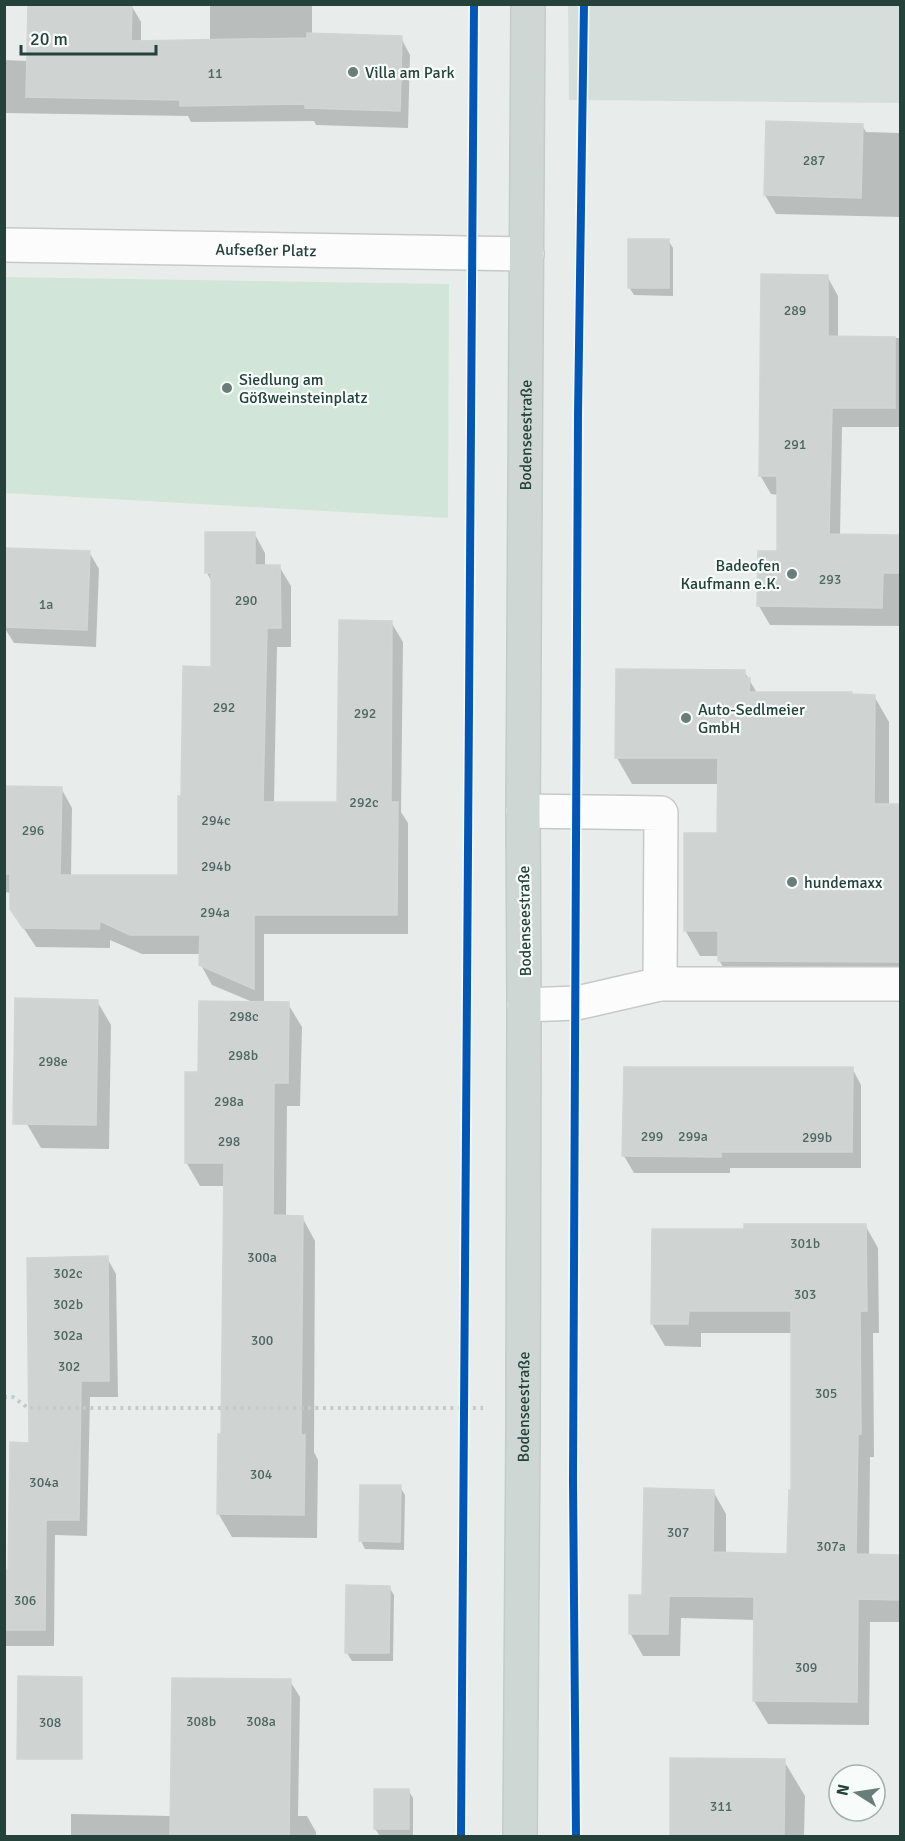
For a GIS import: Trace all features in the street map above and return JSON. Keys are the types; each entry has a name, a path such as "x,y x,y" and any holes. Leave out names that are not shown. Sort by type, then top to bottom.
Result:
{"main road":[{"name":"Bodenseestraße","path":"520,1836 528,4"}],"street":[{"name":"Aufseßer Platz","path":"5,245 527,254"},
{"path":"4,272 5,245"},
{"path":"523,811 661,813 660,984"},
{"path":"525,1005 577,1003 660,984 900,984"}],"path":[{"path":"4,1396 13,1397 28,1408 452,1408"}],"shaded area":[{"path":"568,5 900,5 900,103 569,100"}],"green space":[{"name":"Siedlung am Gößweinsteinplatz","path":"5,277 449,284 448,518 5,493"}],"building":[{"path":"28,4 132,4 131,41 307,38 307,33 402,36 400,111 305,108 305,104 180,106 180,100 26,97"},
{"path":"766,121 863,124 861,198 764,195"},
{"path":"628,239 669,239 669,288 628,288"},
{"path":"761,274 828,275 828,336 895,337 895,408 832,408 829,534 900,535 900,573 883,573 882,608 757,606 758,551 777,551 777,476 759,476"},
{"path":"205,532 255,532 255,565 280,565 281,628 267,628 263,802 337,802 339,620 392,621 391,802 398,802 397,915 254,915 254,989 199,965 200,935 130,935 100,921 99,929 23,928 10,909 10,874 4,874 4,786 62,787 60,875 178,875 178,796 181,796 183,666 211,667 211,573 205,573"},
{"path":"6,548 90,551 87,630 4,627"},
{"path":"616,669 745,670 745,678 750,678 749,692 852,692 852,694 875,695 874,804 900,804 900,962 718,961 718,931 684,931 684,833 717,833 718,758 615,758"},
{"path":"15,998 98,1000 96,1125 13,1124"},
{"path":"199,1001 289,1002 288,1083 274,1083 273,1215 303,1216 301,1435 305,1435 304,1515 217,1514 218,1434 221,1434 224,1163 185,1163 185,1072 198,1072"},
{"path":"624,1067 853,1067 852,1152 721,1152 721,1157 622,1156"},
{"path":"744,1224 866,1224 867,1311 860,1311 861,1434 858,1434 856,1554 900,1555 900,1600 858,1599 857,1702 753,1701 754,1597 669,1596 668,1634 629,1634 629,1595 642,1595 644,1488 714,1490 713,1552 787,1554 789,1490 791,1490 791,1311 689,1311 688,1324 651,1324 652,1229 744,1229"},
{"path":"108,1256 109,1381 81,1381 79,1520 46,1520 45,1630 4,1630 4,1570 8,1570 10,1442 29,1443 27,1258"},
{"path":"360,1485 401,1485 400,1542 359,1541"},
{"path":"346,1585 390,1586 389,1653 345,1653"},
{"path":"18,1676 82,1677 82,1759 17,1759"},
{"path":"172,1678 291,1679 289,1836 170,1836"},
{"path":"670,1758 785,1759 784,1836 670,1836"},
{"path":"374,1789 409,1789 409,1829 374,1829"}],"cycle path":[{"path":"461,1836 474,4"},
{"path":"576,1836 573,1480 578,415 584,4"}],"place":[{"name":"Villa am Park","path":"353,72"},
{"name":"Siedlung am Gößweinsteinplatz","path":"227,388"},
{"name":"Badeofen Kaufmann e.K.","path":"792,574"},
{"name":"Auto-Sedlmeier GmbH","path":"686,718"},
{"name":"hundemaxx","path":"792,882"}]}
